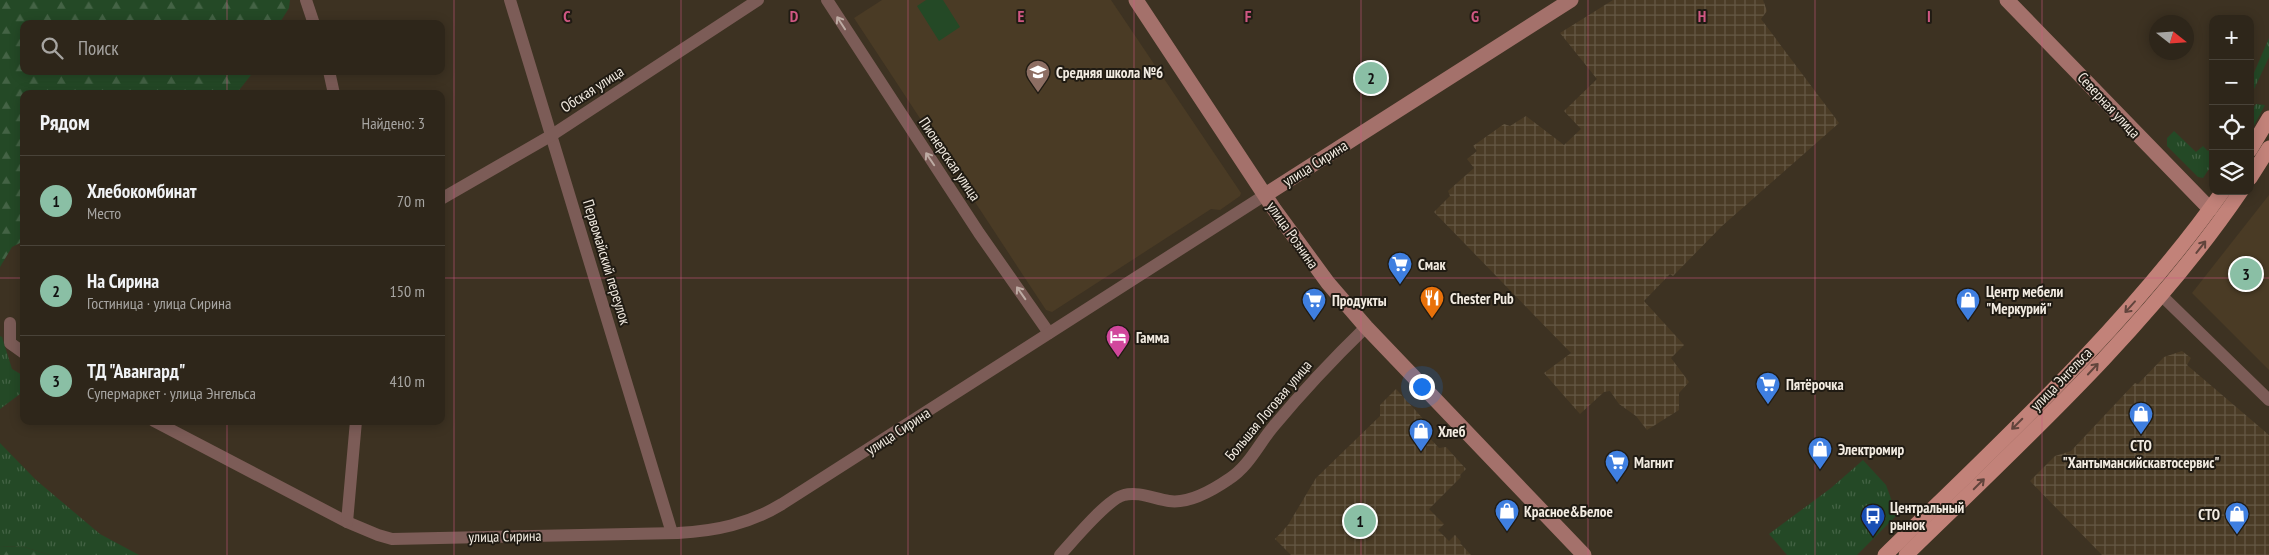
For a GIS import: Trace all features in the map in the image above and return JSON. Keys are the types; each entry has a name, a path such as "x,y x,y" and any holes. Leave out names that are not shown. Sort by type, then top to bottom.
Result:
{"main road":[{"name":"улица Рознина","path":"1136,0 1311,261 1366,327 1584,555"},
{"name":"улица Сирина","path":"1265,195 1570,0"},
{"name":"Северная улица","path":"2007,0 2216,214"},
{"path":"2254,143 2269,118"},
{"path":"2254,172 2269,148"},
{"name":"улица Энгельса","path":"2216,214 2222,195"},
{"name":"улица Энгельса","path":"1906,555 2075,388 2216,214 2237,195"},
{"name":"улица Энгельса","path":"1885,555 2064,377 2155,290"},
{"path":"2064,377 2075,388"}],"street":[{"path":"306,0 313,20"},
{"name":"Первомайский переулок","path":"510,0 672,533"},
{"name":"Обская улица","path":"445,197 552,134 758,0"},
{"name":"Пионерская улица","path":"827,0 979,233 1049,334"},
{"path":"330,75 333,90"},
{"name":"улица Сирина","path":"162,425 347,522 378,535 402,539 672,533 721,529 767,514 1265,195"},
{"path":"2155,290 2269,400"},
{"path":"10,323 10,343 20,350"},
{"name":"Большая Логовая улица","path":"1060,555 1103,510 1114,500 1124,495 1181,501 1194,498 1233,476 1248,462 1272,428 1318,375 1366,327"},
{"path":"347,522 356,425"}],"shaded area":[{"name":"Средняя школа №6","path":"882,0 1111,0 1241,193 1240,196 1220,210 1211,209 1052,312 1046,310 854,18"},
{"path":"1613,0 1763,0 1767,11 1761,19 1839,123 1722,226 1673,276 1670,274 1644,301 1684,345 1671,358 1689,382 1679,393 1679,410 1647,430 1636,416 1619,404 1610,391 1604,392 1580,414 1544,373 1571,353 1434,212 1450,196 1448,191 1474,168 1467,159 1477,151 1473,146 1504,124 1510,126 1526,116 1564,145 1581,129 1564,111 1597,79 1560,33"},
{"path":"2269,195 2269,370 2192,293"},
{"path":"2182,351 2191,358 2187,365 2269,435 2269,555 2102,555 2030,481 2055,456 2071,451 2135,383 2138,384 2164,357"},
{"path":"1396,389 1427,423 1424,432 1439,448 1446,447 1466,469 1460,475 1461,477 1429,509 1444,524 1438,530 1449,541 1455,535 1471,555 1291,555 1275,539 1288,525 1316,478 1380,416 1380,405"}],"green space":[{"path":"0,0 290,0 289,8 282,20 20,20 20,75 251,75 239,90 20,90 20,243 12,247 0,267"},
{"path":"926,0 943,0 960,27 939,41 917,6"},
{"path":"2269,38 2269,57 2254,89 2254,73"},
{"path":"2256,104 2265,105 2254,126 2254,107"},
{"path":"2174,131 2196,152 2203,146 2209,150 2209,169 2203,178 2198,177 2167,146 2167,138"},
{"path":"0,336 2,337 12,369 20,374 20,394 0,409"},
{"path":"0,443 36,480 100,534 139,555 50,555 21,546 0,547"},
{"path":"1863,460 1886,485 1897,515 1857,555 1787,555 1769,534 1831,488"},
{"path":"21,546 50,555 0,555 0,547"}],"place":[{"name":"На Сирина","path":"1371,78"},
{"name":"Средняя школа №6","path":"1038,93"},
{"name":"ТД \"Авангард\"","path":"2246,274"},
{"name":"Смак","path":"1400,285"},
{"name":"Chester Pub","path":"1432,319"},
{"name":"Продукты","path":"1314,321"},
{"name":"Центр мебели \"Меркурий\"","path":"1968,321"},
{"name":"Гамма","path":"1118,358"},
{"name":"Пятёрочка","path":"1768,405"},
{"name":"СТО \"Хантымансийскавтосервис\"","path":"2141,435"},
{"name":"Хлеб","path":"1421,452"},
{"name":"Электромир","path":"1820,470"},
{"name":"Магнит","path":"1617,483"},
{"name":"Хлебокомбинат","path":"1360,521"},
{"name":"Красное&Белое","path":"1507,532"},
{"name":"СТО","path":"2237,535"},
{"name":"Центральный рынок","path":"1873,537"}]}
